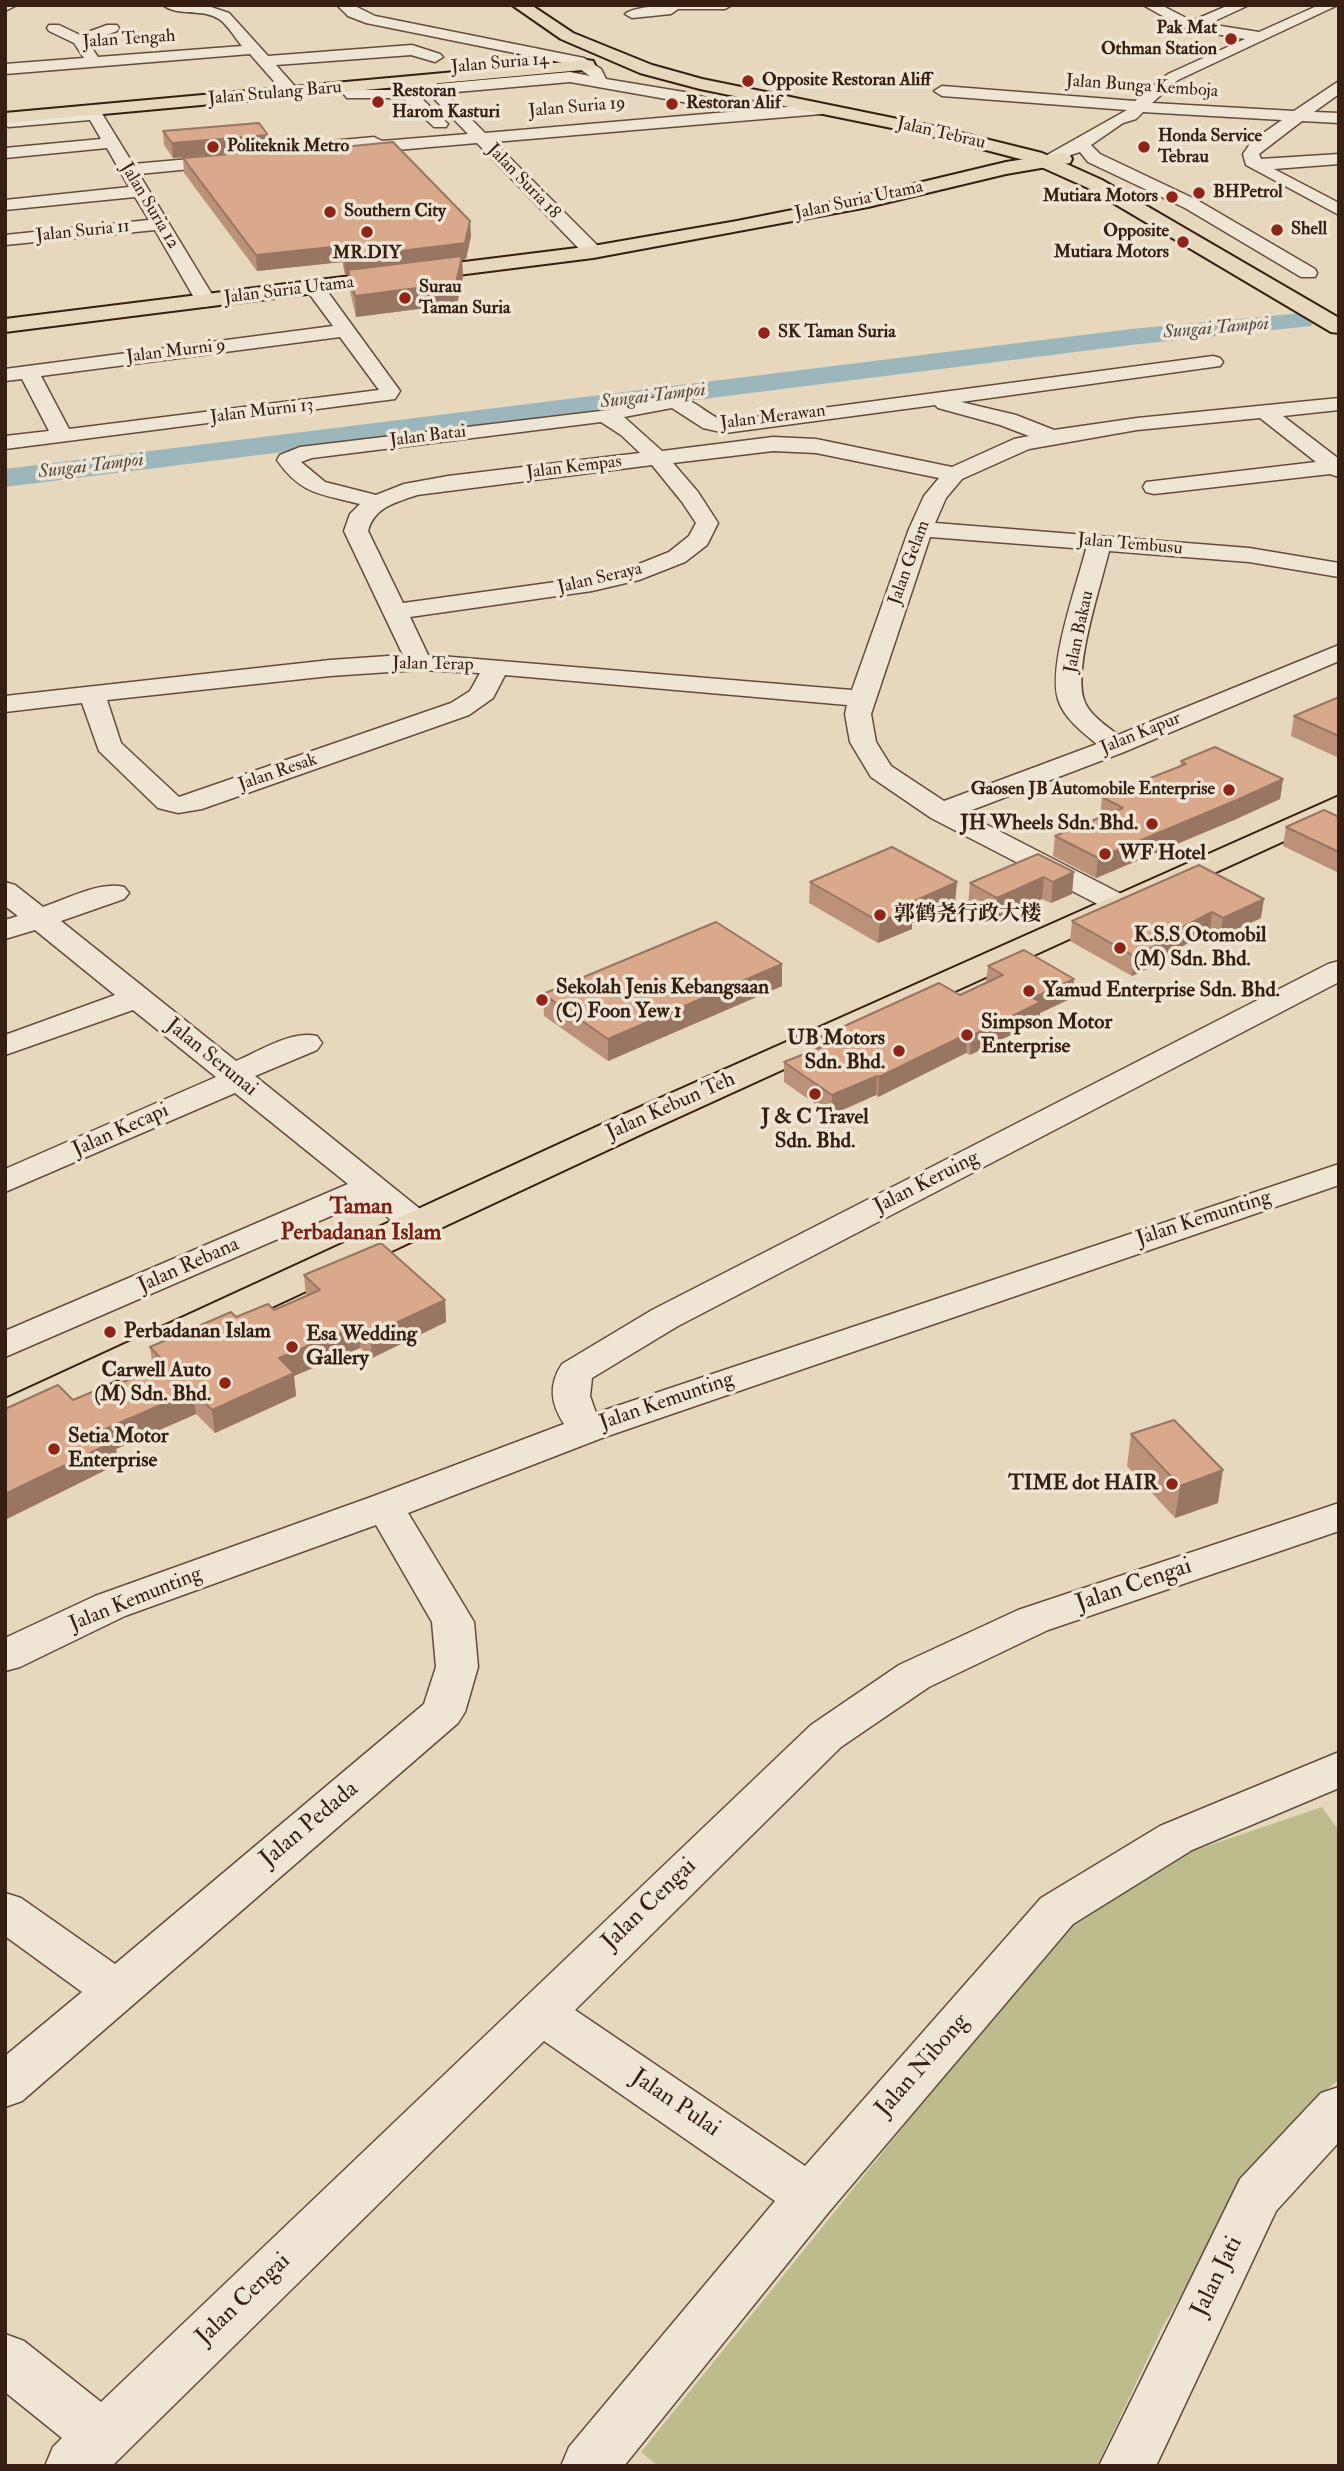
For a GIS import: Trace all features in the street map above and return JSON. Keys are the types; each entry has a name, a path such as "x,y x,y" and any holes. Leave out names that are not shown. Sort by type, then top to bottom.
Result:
{"main road":[{"name":"Jalan Tebrau","path":"520,5 568,36 646,69 821,109 1057,156 1339,327"},
{"name":"Jalan Tebrau","path":"540,5 592,37 664,66 1057,156 1106,177 1184,218 1339,306"},
{"name":"Jalan Stulang Baru","path":"5,120 292,92 429,85 587,65"},
{"path":"979,142 997,155 985,169"},
{"path":"985,169 1040,169 1057,156"},
{"name":"Jalan Suria Utama","path":"5,326 315,288 584,251 855,204 985,169 1057,156"},
{"name":"Jalan Kebun Teh","path":"5,1415 1339,805"}],"street":[{"path":"170,5 220,14 261,55 292,92"},
{"path":"344,5 353,13 371,20 574,59 596,72 599,80"},
{"path":"632,14 675,7 725,5"},
{"path":"1150,5 1191,26 1261,37"},
{"path":"1191,26 1242,5"},
{"path":"1057,156 1131,121 1135,112 1153,92 1173,77 1331,5"},
{"path":"675,7 688,24"},
{"path":"54,28 79,40 94,62"},
{"path":"79,40 112,28"},
{"name":"Jalan Tengah","path":"5,69 94,62 412,50 435,57"},
{"path":"126,168 723,107 599,80 570,77 548,69"},
{"name":"Jalan Suria 14","path":"429,85 570,77"},
{"path":"993,95 1012,80"},
{"name":"Jalan Suria 18","path":"429,85 584,251"},
{"path":"1339,86 1258,145 1251,154 1254,165 1339,210"},
{"path":"346,88 353,95 407,93 448,134"},
{"name":"Jalan Bunga Kemboja","path":"942,91 1135,112 1184,110 1339,129"},
{"name":"Jalan Suria 19","path":"126,168 477,134 821,109"},
{"name":"Jalan Suria 12","path":"93,113 206,301"},
{"path":"434,118 459,116"},
{"name":"Jalan Bunga Kemboja","path":"1290,121 1339,118"},
{"path":"5,153 112,143"},
{"path":"1057,156 1094,158 1152,183 1213,215 1308,273"},
{"path":"1254,165 1339,159"},
{"path":"1106,177 1152,183"},
{"path":"1284,182 1325,180"},
{"path":"5,205 140,191"},
{"path":"1184,218 1213,215"},
{"name":"Jalan Suria 11","path":"5,240 160,224"},
{"path":"1246,252 1269,249"},
{"name":"Jalan Murni 13","path":"5,443 388,395 388,388 315,288"},
{"name":"Jalan Murni 9","path":"5,375 32,379 346,330"},
{"path":"334,354 362,351"},
{"name":"Jalan Merawan","path":"619,411 673,402 682,404 710,425 725,426 1213,362"},
{"path":"62,436 32,379 237,365"},
{"name":"Jalan Merawan","path":"934,398 942,403 1008,420 1052,437"},
{"name":"Jalan Gelam","path":"1119,904 941,812 881,771 863,742 858,714 862,699 935,496 954,474 988,457 1052,437 1137,424 1339,404"},
{"path":"1265,412 1337,469"},
{"name":"Jalan Batai","path":"377,502 358,495 313,487 298,476 288,460 308,452 604,415 619,422 657,458"},
{"name":"Jalan Kempas","path":"377,502 412,489 448,483 773,444 816,446 954,474"},
{"name":"Jalan Seraya","path":"394,612 592,584 631,575 677,557 699,540 707,523 702,510 657,458"},
{"path":"1154,487 1337,469"},
{"path":"377,502 361,514 356,531 419,662"},
{"name":"Jalan Tembusu","path":"921,529 1249,555 1338,569"},
{"name":"Jalan Bakau","path":"1100,542 1069,673 1069,698 1080,715 1115,746"},
{"name":"Jalan Kapur","path":"941,812 1115,746 1339,652"},
{"name":"Jalan Terap","path":"5,704 330,668 419,662 495,666 862,699"},
{"name":"Jalan Resak","path":"92,694 108,745 168,802 178,805 192,803 460,709 478,701 488,689 495,666"},
{"name":"Jalan Serunai","path":"5,891 418,1224"},
{"path":"5,930 114,892"},
{"name":"Jalan Keruing","path":"587,1429 574,1413 569,1397 575,1372 665,1318 1339,970"},
{"path":"5,1046 137,998"},
{"name":"Jalan Kecapi","path":"5,1182 306,1043"},
{"name":"Jalan Kemunting","path":"5,1656 110,1606 385,1507 587,1429 1339,1174"},
{"name":"Jalan Rebana","path":"5,1345 372,1186"},
{"name":"Jalan Pedada","path":"5,2086 443,1712 457,1667 453,1622 385,1507"},
{"name":"Jalan Cengai","path":"87,2451 826,1736 914,1676 1033,1620 1339,1517"},
{"name":"Jalan Nibong","path":"605,2460 810,2197 1057,1911 1176,1838 1335,1778"},
{"path":"5,1911 116,1990"},
{"name":"Jalan Pulai","path":"540,2012 810,2197"},
{"name":"Jalan Jati","path":"1126,2466 1258,2195 1339,2108"},
{"path":"5,2359 87,2451"}],"green space":[{"path":"1322,1807 1339,1831 1339,2080 1325,2091 1232,2208 1163,2326 1097,2466 658,2466 641,2452 1070,1920 1181,1855"}],"building":[{"path":"259,123 268,135 172,143 163,131"},
{"name":"Southern City","path":"393,142 470,221 465,243 344,258 341,246 256,255 183,158 278,150 281,153"},
{"path":"462,256 456,283 355,296 348,270"},
{"path":"1339,697 1339,736 1294,716"},
{"path":"1215,747 1283,779 1098,858 1055,836 1123,808 1102,797 1186,764 1181,761"},
{"path":"1324,810 1339,817 1339,852 1286,827"},
{"path":"892,847 957,882 908,904 913,907 880,922 810,882"},
{"path":"1038,854 1074,872 1053,882 1044,877 997,898 970,883"},
{"path":"1199,865 1264,899 1223,918 1212,912 1171,933 1176,936 1134,956 1072,921"},
{"path":"716,922 782,964 608,1039 543,994"},
{"path":"1024,950 1074,979 1033,998 1041,1002 971,1036 967,1034 879,1077 832,1095 784,1062 827,1045 816,1039 939,983 960,995 1003,975 988,966"},
{"path":"381,1243 445,1300 370,1335 358,1325 279,1358 294,1373 212,1410 193,1391 103,1430 115,1441 5,1494 5,1409 58,1385 73,1400 166,1364 150,1347 231,1312 236,1317 268,1304 274,1310 320,1290 304,1275"},
{"path":"1174,1420 1223,1470 1180,1486 1131,1434"}],"waterway":[{"name":"Sungai Tampoi","path":"5,478 1131,337 1302,321"}],"place":[{"name":"Pak Mat Othman Station","path":"1231,39"},
{"name":"Opposite Restoran Aliff","path":"748,81"},
{"name":"Restoran Harom Kasturi","path":"378,102"},
{"name":"Restoran Alif","path":"672,104"},
{"name":"Politeknik Metro","path":"213,147"},
{"name":"Honda Service Tebrau","path":"1144,147"},
{"name":"BHPetrol","path":"1199,193"},
{"name":"Mutiara Motors","path":"1172,197"},
{"name":"Southern City","path":"330,212"},
{"name":"Shell","path":"1277,230"},
{"name":"MR.DIY","path":"367,232"},
{"name":"Opposite Mutiara Motors","path":"1183,242"},
{"name":"Surau Taman Suria","path":"405,298"},
{"name":"SK Taman Suria","path":"764,333"},
{"name":"Gaosen JB Automobile Enterprise","path":"1229,790"},
{"name":"JH Wheels Sdn. Bhd.","path":"1152,824"},
{"name":"WF Hotel","path":"1105,854"},
{"name":"郭鹤尧行政大楼","path":"880,915"},
{"name":"K.S.S Otomobil (M) Sdn. Bhd.","path":"1120,948"},
{"name":"Yamud Enterprise Sdn. Bhd.","path":"1029,991"},
{"name":"Sekolah Jenis Kebangsaan (C) Foon Yew 1","path":"542,1000"},
{"name":"Simpson Motor Enterprise","path":"967,1035"},
{"name":"UB Motors Sdn. Bhd.","path":"899,1051"},
{"name":"J & C Travel Sdn. Bhd.","path":"815,1094"},
{"name":"Perbadanan Islam","path":"110,1332"},
{"name":"Esa Wedding Gallery","path":"292,1347"},
{"name":"Carwell Auto (M) Sdn. Bhd.","path":"225,1383"},
{"name":"Setia Motor Enterprise","path":"54,1449"},
{"name":"TIME dot HAIR","path":"1172,1484"}],"district":[{"name":"Taman Perbadanan Islam","path":"361,1221"}]}
